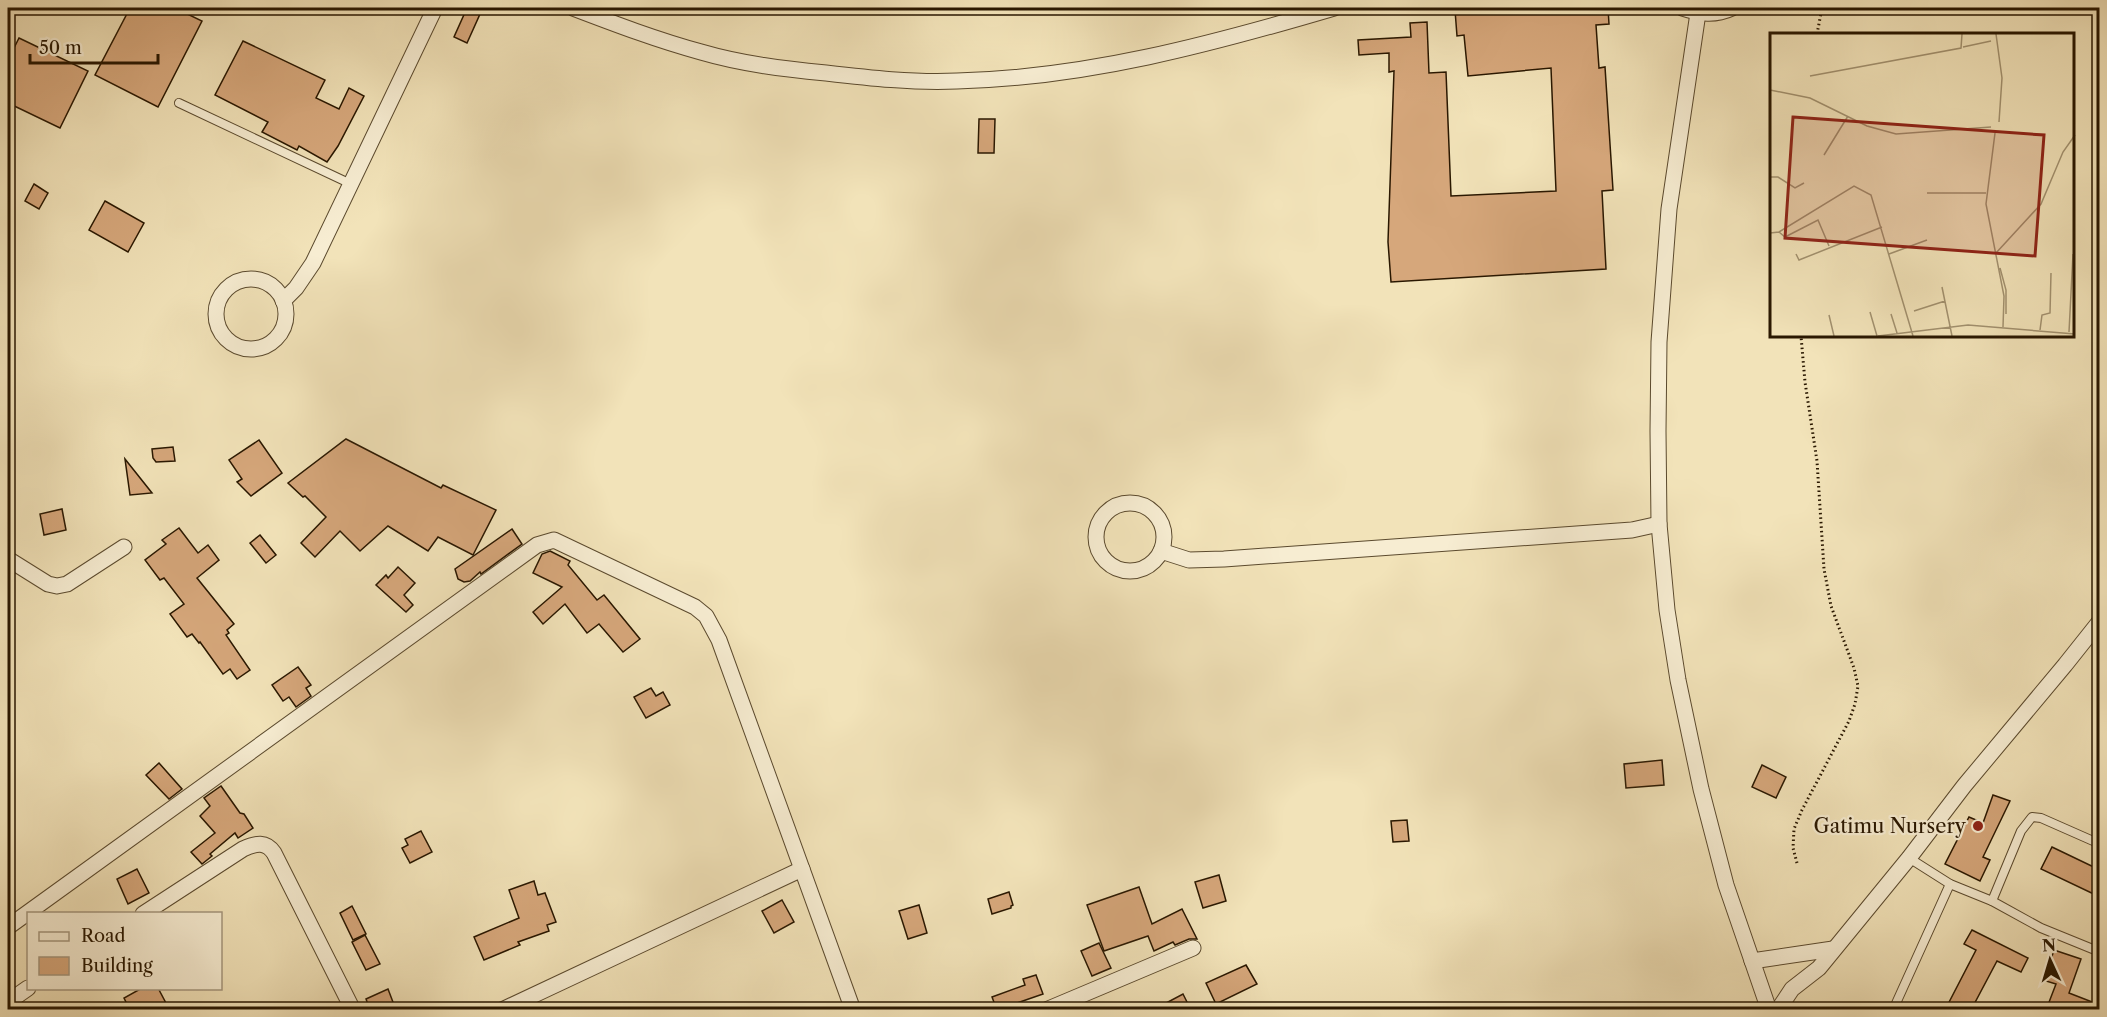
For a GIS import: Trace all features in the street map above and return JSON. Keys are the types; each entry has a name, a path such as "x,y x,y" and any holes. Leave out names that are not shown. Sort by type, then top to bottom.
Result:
{"street":[{"path":"282,301 296,288 313,263 435,8"},
{"path":"573,8 702,52 776,68 870,78 956,81 1042,75 1128,60 1233,38 1334,8"},
{"path":"1682,8 1698,13 1715,14 1732,8"},
{"path":"1698,13 1669,209 1659,342 1659,524 1667,610 1678,681 1701,789 1726,885 1769,1010"},
{"path":"248,280 260,281 270,285 282,301 286,316 283,328 269,344 258,348 247,349 236,346 227,340 216,321 219,299 226,289 236,283 248,280"},
{"path":"1128,502 1149,508 1163,526 1165,537 1161,552 1150,566 1139,570 1127,572 1116,568 1106,562 1099,553 1096,530 1100,519 1107,511 1128,502"},
{"path":"1161,552 1189,560 1224,559 1632,530 1659,524"},
{"path":"29,912 537,545 554,540 695,607 706,616 718,640 853,1010"},
{"path":"8,559 48,584 57,586 66,584 124,547"},
{"path":"1778,1010 1792,989 1819,968 1909,858 1964,786 2100,621"},
{"path":"146,912 243,849 255,844 265,844 274,854 353,1010"},
{"path":"502,1010 802,869"},
{"path":"8,927 27,913"},
{"path":"1046,1010 1193,948"},
{"path":"1752,961 1833,949"},
{"path":"8,1002 27,989"}],"lane":[{"path":"179,104 351,184"},
{"path":"1992,901 2021,831 2032,818 2041,818 2100,844"},
{"path":"1909,858 1950,884 1992,901 2041,928 2100,952"},
{"path":"1893,1010 1950,884"}],"path":[{"path":"1817,33 1822,8"},
{"path":"1797,863 1793,848 1794,829 1849,721 1858,686 1854,668 1831,606 1824,569 1817,461 1800,338"}],"building":[{"path":"130,8 175,8 202,21 158,107 95,75"},
{"path":"467,8 480,14 467,43 454,37"},
{"path":"1608,8 1609,24 1596,25 1599,68 1605,67 1613,190 1602,191 1606,269 1391,282 1388,242 1394,71 1389,72 1389,53 1359,55 1358,40 1411,37 1410,23 1427,22 1429,73 1446,72 1451,196 1556,191 1551,68 1468,76 1464,35 1457,36 1455,10"},
{"path":"19,38 88,71 60,128 8,103 8,60"},
{"path":"243,41 325,80 316,98 339,109 349,88 364,96 327,162 299,146 297,150 262,132 268,122 215,95"},
{"path":"979,119 995,119 994,153 978,153"},
{"path":"34,184 48,193 39,209 25,201"},
{"path":"105,201 144,223 128,252 89,230"},
{"path":"346,439 441,488 443,485 496,510 473,555 438,537 428,551 388,526 360,551 340,531 315,557 301,543 326,517 288,483"},
{"path":"259,440 282,473 251,496 237,482 242,479 229,460"},
{"path":"173,447 175,461 156,462 153,458 152,449"},
{"path":"125,459 152,493 130,495"},
{"path":"62,509 66,530 44,535 40,514"},
{"path":"179,528 198,553 208,545 219,560 197,578 234,624 227,630 229,633 226,635 250,670 237,679 230,669 223,674 192,634 187,637 170,614 184,604 164,578 160,580 145,560 166,544 162,540"},
{"path":"512,529 522,544 470,581 464,582 458,579 455,569"},
{"path":"260,535 276,555 266,563 250,543"},
{"path":"550,551 570,561 568,565 597,600 604,595 640,639 623,652 599,624 587,633 565,604 543,624 533,612 562,587 533,573 542,554"},
{"path":"398,567 415,583 404,595 413,605 406,612 376,585 386,575 388,578"},
{"path":"298,667 311,685 306,688 311,696 296,707 289,697 283,701 272,685"},
{"path":"651,688 656,696 663,692 670,705 646,718 634,697"},
{"path":"1662,760 1664,785 1626,788 1624,764"},
{"path":"159,763 182,789 169,799 146,775"},
{"path":"1762,765 1786,777 1776,798 1752,787"},
{"path":"221,786 253,828 238,838 235,833 210,854 212,856 202,864 191,852 215,833 200,816 210,806 204,798"},
{"path":"1993,795 2010,801 1983,857 1990,860 1980,881 1945,864 1969,817 1983,823"},
{"path":"1407,820 1409,841 1393,842 1391,821"},
{"path":"421,831 432,852 410,863 402,848 408,845 405,839"},
{"path":"2052,847 2100,870 2100,897 2041,869"},
{"path":"137,869 149,893 128,904 117,879"},
{"path":"1219,875 1226,901 1203,908 1195,882"},
{"path":"534,881 538,895 545,893 556,922 547,925 549,931 518,942 520,945 484,960 474,937 519,918 509,890"},
{"path":"1139,887 1152,924 1182,909 1197,939 1189,939 1175,945 1173,942 1154,951 1148,936 1104,951 1087,905"},
{"path":"1009,892 1013,905 1011,908 992,914 988,899"},
{"path":"782,900 794,922 774,933 762,911"},
{"path":"919,905 927,933 908,939 899,911"},
{"path":"352,906 366,934 353,940 340,913"},
{"path":"1972,930 2028,958 2021,972 1997,961 1971,1010 1945,1010 1976,950 1964,944"},
{"path":"365,935 380,964 366,970 352,942"},
{"path":"1099,943 1111,968 1092,976 1081,951"},
{"path":"2054,950 2081,959 2069,993 2100,1005 2100,1010 2046,1010 2056,984 2046,981"},
{"path":"1246,965 1257,984 1216,1004 1206,983"},
{"path":"1036,975 1043,994 1017,1003 1020,1010 997,1010 992,997 1025,985 1023,979"},
{"path":"388,989 396,1010 370,1010 366,999"},
{"path":"138,990 159,990 167,1005 159,1010 130,1010 124,998"},
{"path":"1183,994 1191,1010 1153,1010"}],"place":[{"name":"Gatimu Nursery","path":"1978,826"}]}
